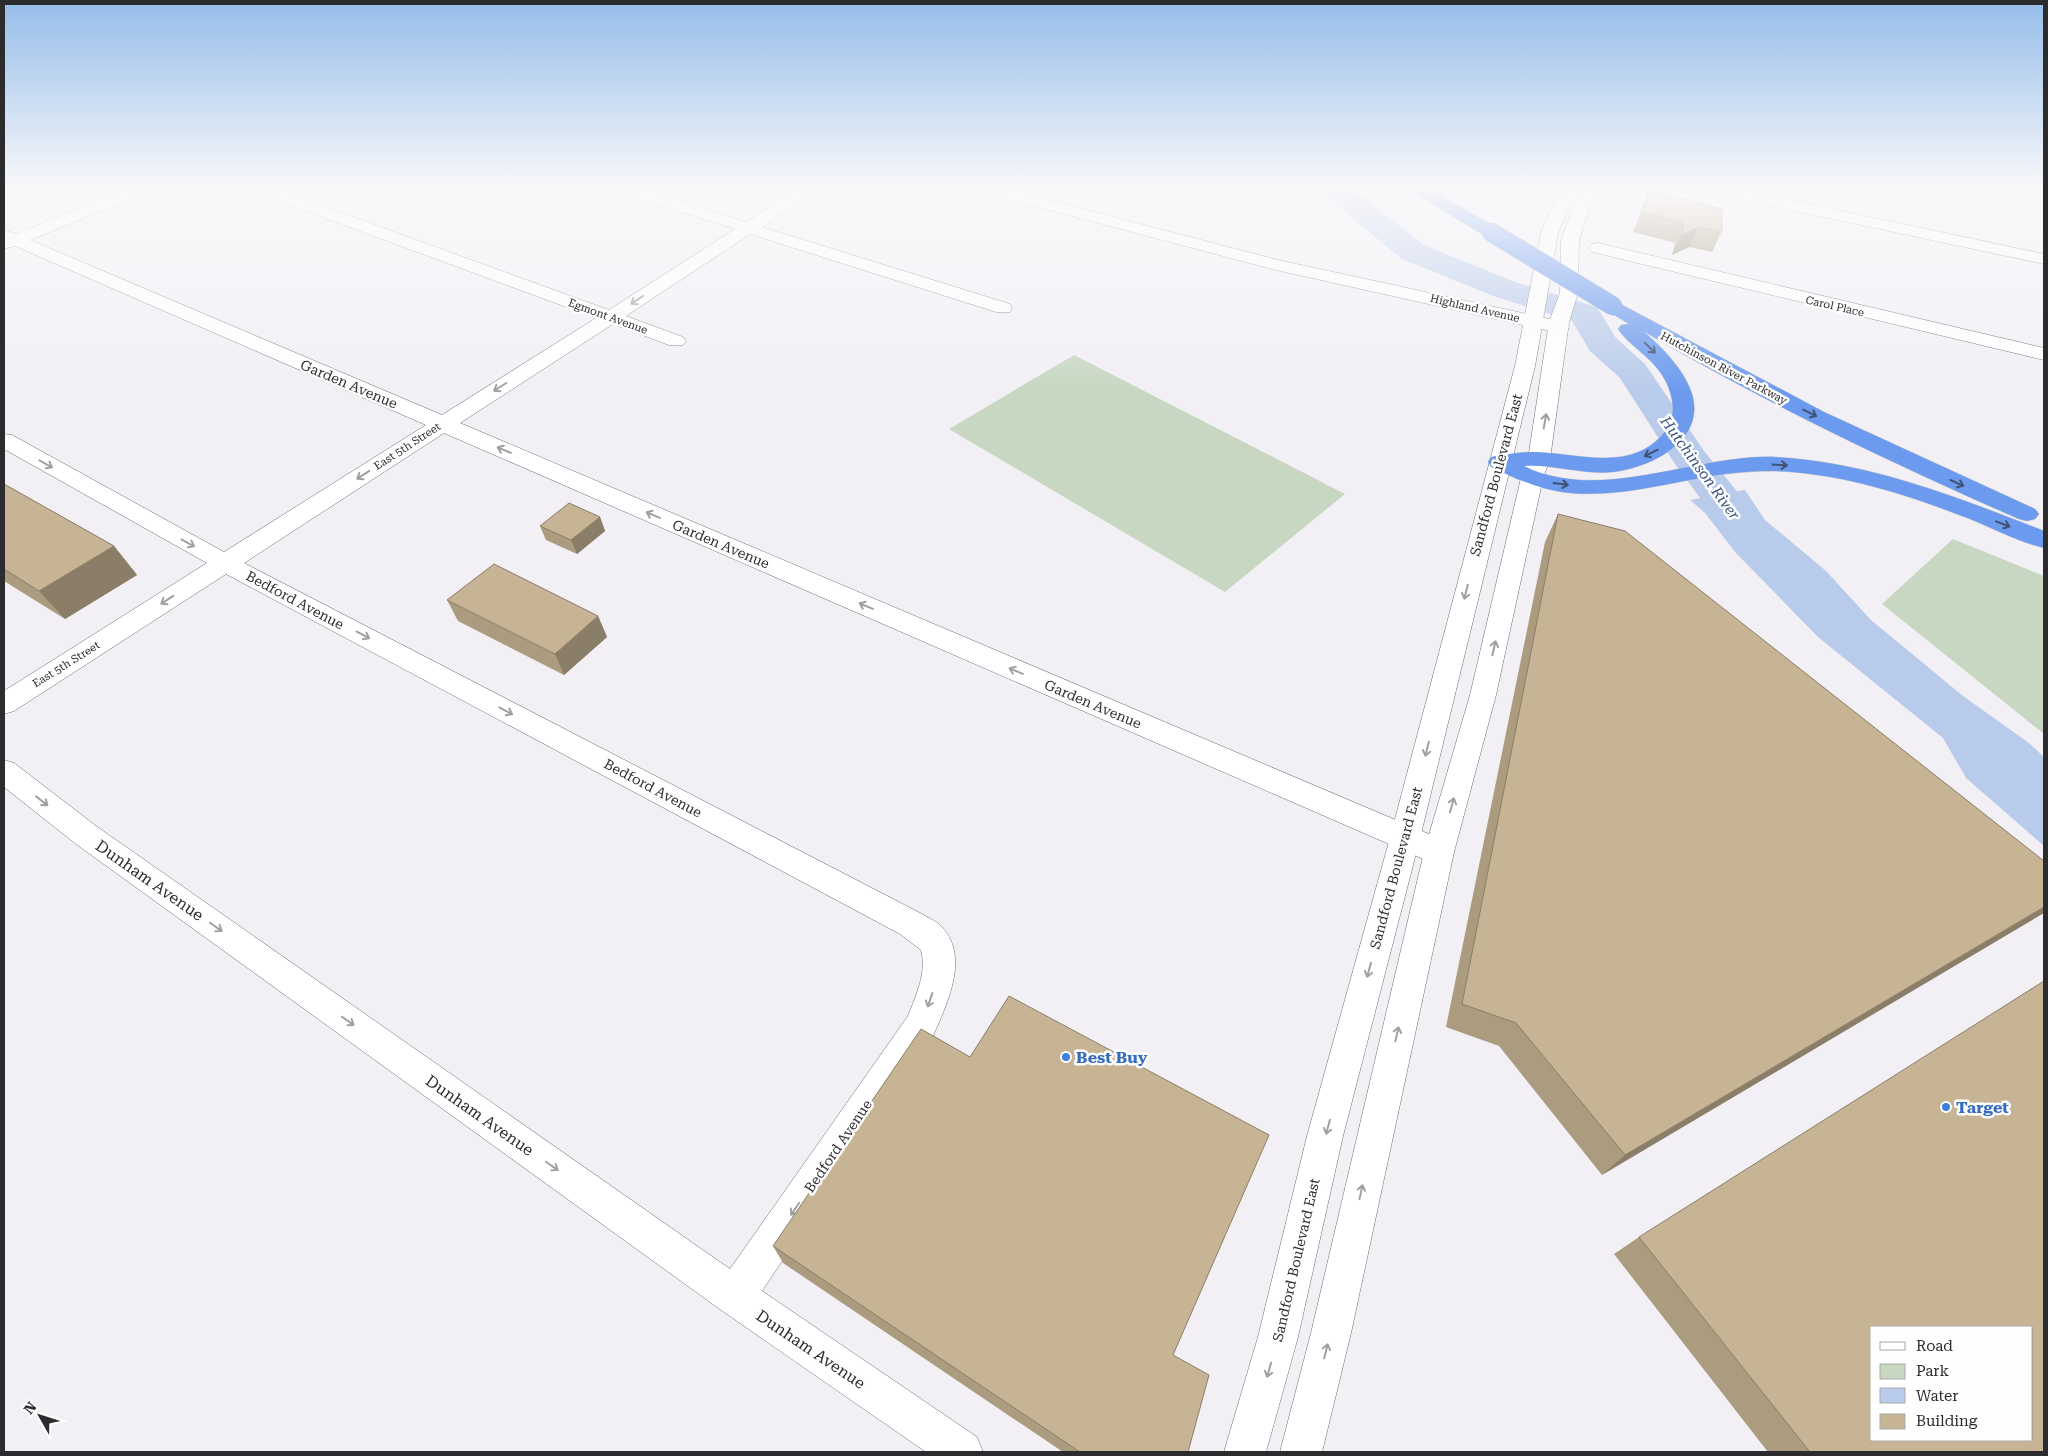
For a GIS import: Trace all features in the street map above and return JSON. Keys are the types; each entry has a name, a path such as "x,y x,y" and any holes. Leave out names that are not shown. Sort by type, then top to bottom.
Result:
{"highway":[{"path":"1521,256 1533,266 1613,304 1635,334 1660,358 1677,384 1683,403 1681,424 1670,439 1653,452 1624,463 1535,468"},
{"name":"Hutchinson River Parkway","path":"1548,256 1613,304 1721,368 1819,418 2044,521"},
{"name":"Hutchinson River Parkway","path":"1613,304 1699,340 1798,392 2044,505"},
{"path":"1499,462 1535,468 1578,485 1636,482 1731,466 1761,464 1793,466 1870,478 1932,496 2044,540"}],"street":[{"name":"Garden Avenue","path":"46,256 1439,852"},
{"name":"Egmont Avenue","path":"444,256 676,341"},
{"name":"East 5th Street","path":"4,704 611,317 703,256"},
{"path":"838,256 1003,308"},
{"name":"Highland Avenue","path":"1238,256 1276,266 1559,324"},
{"name":"Sandford Boulevard East","path":"1245,1452 1278,1336 1326,1136 1405,838 1499,462 1525,366 1529,334 1542,282 1545,256"},
{"path":"1301,1452 1331,1333 1439,852 1483,695 1535,468 1559,324 1569,293 1570,256"},
{"name":"Carol Place","path":"1631,256 2044,354"},
{"path":"2029,256 2044,259"},
{"name":"Bedford Avenue","path":"4,440 225,563 911,924 931,937 940,952 937,979 922,1024 735,1296"},
{"name":"Dunham Avenue","path":"4,771 86,834 735,1296 962,1452"}],"green space":[{"path":"1074,355 1345,494 1225,592 949,429"},
{"path":"1953,539 2044,576 2044,734 1882,604"}],"water":[{"path":"1745,490 1765,520 1826,571 1871,620 1963,696 2029,743 2044,757 2044,846 1966,778 1943,738 1818,637 1736,553 1705,513 1690,500"}],"building":[{"path":"4,484 114,546 39,591 4,569"},
{"path":"569,503 600,517 571,540 540,526"},
{"path":"1558,514 1625,531 2044,861 2044,907 1625,1155 1516,1023 1462,1004"},
{"path":"494,564 598,616 555,654 447,600"},
{"name":"Target","path":"2044,981 2044,1452 1810,1452 1639,1237"},
{"path":"1009,996 1269,1135 1173,1355 1209,1375 1188,1452 1080,1452 773,1246 921,1029 970,1057"}],"waterway":[{"name":"Hutchinson River","path":"1423,256 1507,290 1585,314 1602,344 1633,371 1690,459 1758,545"}],"place":[{"name":"Best Buy","path":"1066,1057"},
{"name":"Target","path":"1946,1107"}]}
